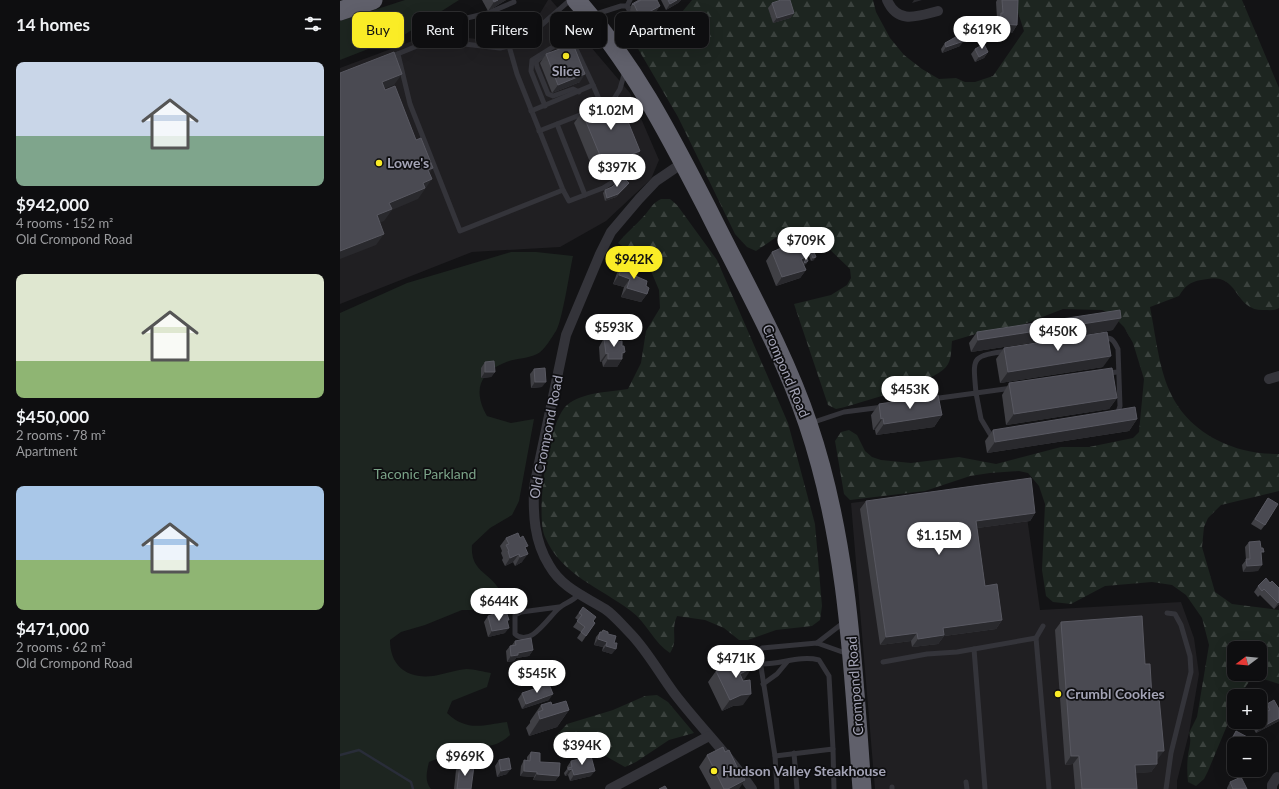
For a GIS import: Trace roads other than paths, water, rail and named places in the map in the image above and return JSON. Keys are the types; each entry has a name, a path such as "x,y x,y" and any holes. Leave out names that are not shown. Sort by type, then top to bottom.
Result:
{"highway":[{"path":"340,11 373,0"},
{"name":"Crompond Road","path":"576,0 586,12"},
{"name":"Crompond Road","path":"607,37 625,61 652,104 684,162 759,309 808,424 832,514 849,618 862,789"}],"street":[{"path":"887,0 893,11 912,18 938,11"},
{"name":"Old Crompond Road","path":"684,162 656,181 630,209 611,232 600,254 566,335 534,486 533,508 539,544 549,566 562,583 578,595 607,610 630,633 674,694 733,762 749,788"},
{"path":"610,789 709,736"},
{"path":"1272,789 1272,785 1277,777"}],"lane":[{"path":"542,24 570,0"},
{"path":"627,6 630,0"},
{"path":"468,18 488,13 514,2"},
{"path":"602,12 621,6 627,6"},
{"path":"613,45 635,29 636,23 627,6"},
{"path":"545,106 531,71 532,60 538,55 562,43 568,44 577,51 602,106"},
{"path":"391,56 412,48"},
{"path":"510,48 517,74 531,111 563,190 569,200 603,188 638,166 633,144"},
{"path":"577,51 567,48 561,49 540,58 536,62 548,94 553,96 573,89 579,92"},
{"path":"398,54 410,104 460,231 563,190"},
{"path":"612,102 618,94 623,79 625,61"},
{"path":"531,111 593,85"},
{"path":"595,108 612,102 639,100 652,104"},
{"path":"612,102 617,107"},
{"path":"539,131 589,111"},
{"path":"557,124 585,195"},
{"path":"1099,338 1110,338 1114,341 1118,349 1120,406 1118,415 1111,417"},
{"path":"1004,433 990,434 984,428 976,393 974,364 977,358 983,355 1014,350"},
{"path":"1103,374 1118,372"},
{"path":"926,400 1016,387"},
{"path":"808,424 844,412 889,406"},
{"path":"559,607 533,634 525,638 519,638 515,634 515,616 521,612 559,607 573,601 578,595"},
{"path":"1166,789 1171,753 1191,672 1190,656 1181,625 1175,614 1167,613"},
{"path":"817,643 849,618"},
{"path":"1043,626 1036,638 1049,789"},
{"path":"883,662 927,654 974,649 1036,638"},
{"path":"777,789 775,756 760,664 759,654 762,648 817,643 853,656"},
{"path":"974,649 985,789"},
{"path":"760,664 771,665 809,658 818,660 829,676 834,789"},
{"path":"763,684 777,674 787,662"},
{"path":"775,756 833,749"},
{"path":"794,753 797,789"},
{"path":"966,782 967,789"}],"waterway":[{"path":"340,755 359,750 411,782 413,789"}],"place":[{"name":"Slice","path":"566,56"},
{"name":"Lowe's","path":"379,163"},
{"name":"Crumbl Cookies","path":"1058,694"},
{"name":"Hudson Valley Steakhouse","path":"714,771"}],"park label":[{"name":"Taconic Parkland","path":"425,474"}]}
